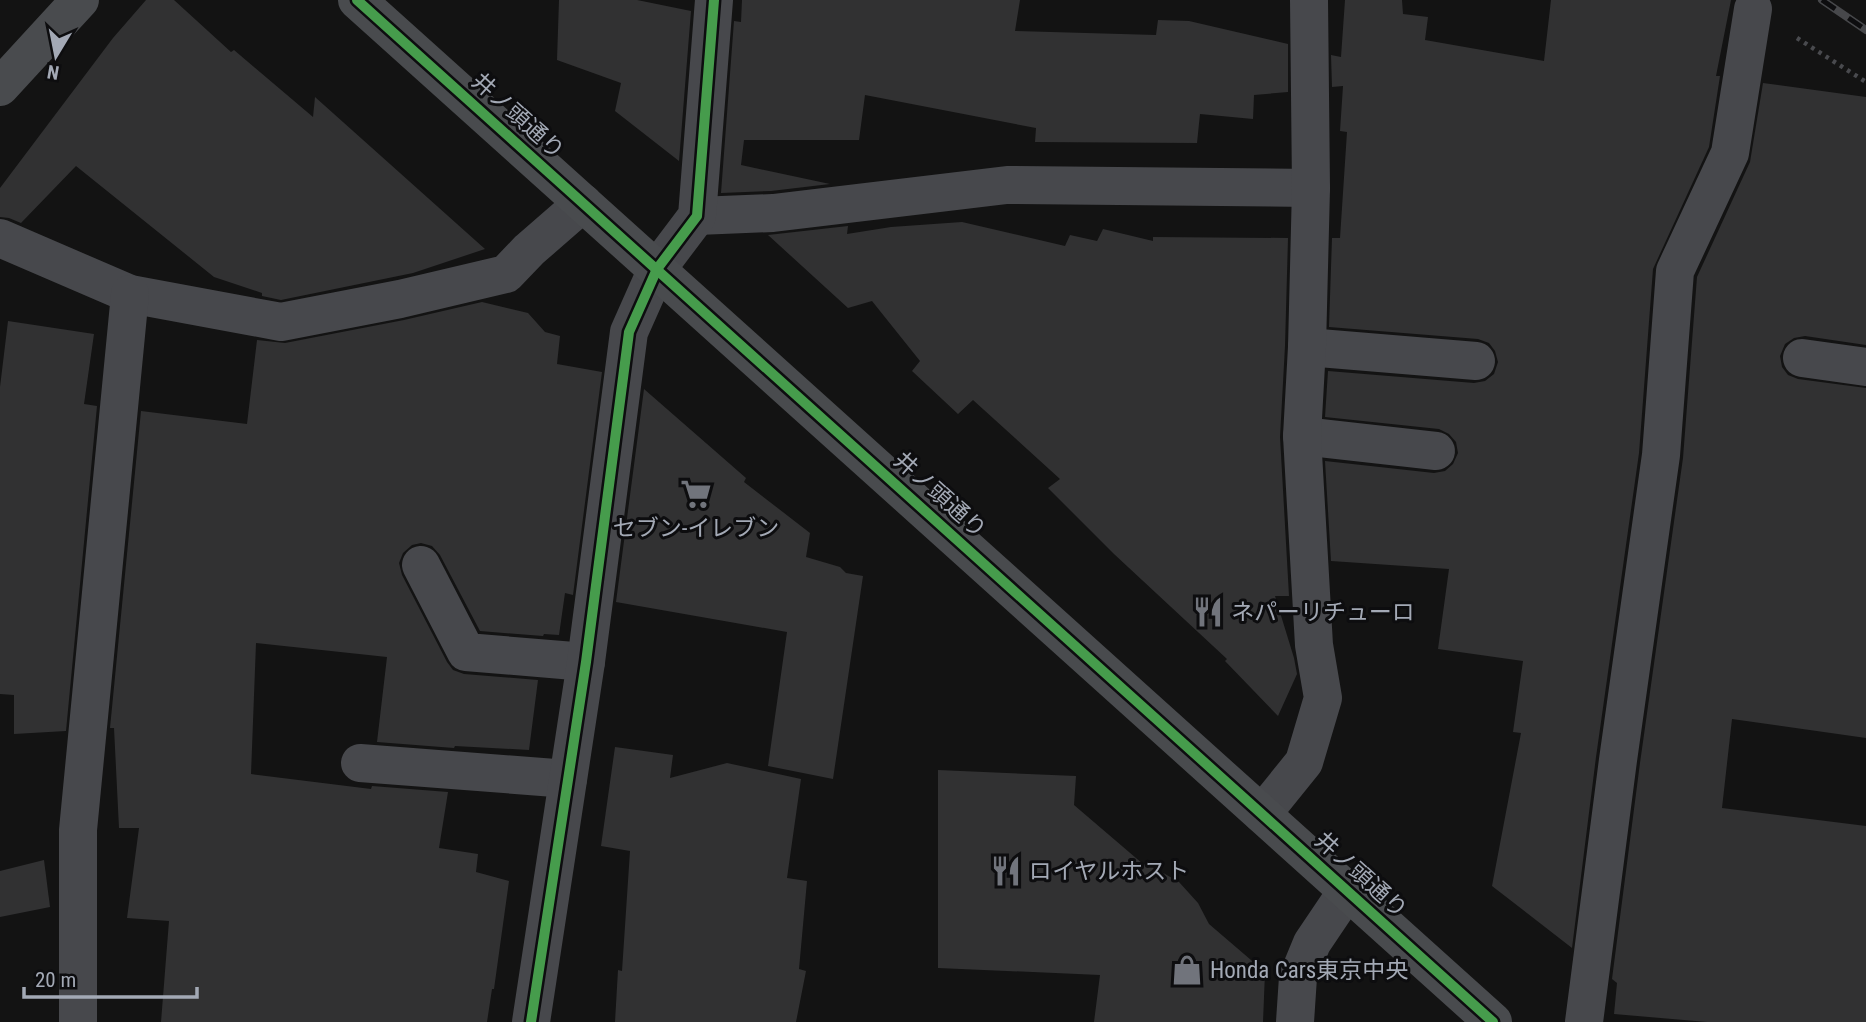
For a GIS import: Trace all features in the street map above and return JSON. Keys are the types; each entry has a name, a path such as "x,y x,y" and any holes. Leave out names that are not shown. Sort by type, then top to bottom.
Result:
{"main road":[{"path":"0,87 80,0"},
{"name":"井ノ頭通り","path":"357,0 1493,1022"}],"street":[{"path":"531,1022 586,662 629,332 657,269 697,216 714,0"},
{"path":"1262,814 1304,762 1323,698 1314,645 1302,436 1311,188 1309,0"},
{"path":"1584,1022 1619,747 1661,455 1675,271 1730,153 1752,9"},
{"path":"697,216 773,213 1007,185 1311,188"},
{"path":"0,238 130,294 281,322 400,299 506,274 583,203"},
{"path":"78,1022 78,831 130,294"},
{"path":"1307,347 1476,361"},
{"path":"1802,358 1866,367"},
{"path":"1302,436 1436,451"},
{"path":"421,565 466,652 586,662"},
{"path":"360,763 568,779"},
{"path":"1295,1022 1297,977 1312,943 1347,891"}],"path":[{"path":"1752,9 1866,82"}],"building":[{"path":"146,0 174,0 231,52 234,50 313,117 315,97 485,249 413,273 281,300 262,296 262,293 214,277 76,166 21,223 0,217 0,188 113,38"},
{"path":"559,0 637,0 691,11 679,161 615,111 621,83 557,60"},
{"path":"742,0 1020,0 1015,31 1156,35 1158,20 1189,21 1288,44 1288,92 1254,95 1253,119 1200,114 1197,143 1035,142 1036,128 865,95 859,140 744,140 741,165 830,184 771,191 721,193 734,21 741,22"},
{"path":"1345,0 1402,0 1403,14 1428,17 1425,40 1544,61 1551,0 1731,0 1716,76 1720,76 1709,147 1653,269 1639,453 1572,948 1492,886 1521,733 1513,732 1523,661 1438,649 1449,569 1331,561 1325,461 1434,473 1445,471 1453,464 1458,453 1456,442 1449,434 1439,429 1325,417 1328,371 1474,383 1485,381 1494,374 1498,362 1489,343 1478,339 1329,327 1332,238 1340,238 1347,132 1340,131 1343,86 1332,87 1331,55 1341,57"},
{"path":"1763,83 1866,97 1866,345 1805,336 1794,338 1785,344 1780,356 1782,367 1788,375 1798,379 1866,388 1866,738 1732,719 1722,808 1866,826 1866,1022 1707,1022 1614,1014 1617,983 1612,979 1683,458 1697,277 1750,162"},
{"path":"962,222 1065,246 1070,235 1097,241 1103,229 1153,241 1153,237 1288,238 1280,437 1289,596 1275,596 1297,674 1278,716 1225,661 1227,659 1114,554 1048,488 1060,479 973,400 958,414 912,371 920,361 872,301 848,308 768,235 848,226 847,234 891,227"},
{"path":"482,302 528,313 545,332 560,336 557,364 602,372 573,595 565,593 559,635 480,631 440,555 432,546 421,543 412,545 403,553 399,563 402,575 453,670 464,674 538,680 529,750 377,742 387,657 256,643 251,774 371,789 372,786 448,792 439,848 478,854 476,872 509,881 487,1022 161,1022 169,921 127,918 139,828 119,828 114,728 110,728 141,411 247,424 257,340 285,343"},
{"path":"8,321 94,334 84,404 97,406 66,731 14,734 14,695 0,694 0,387"},
{"path":"644,389 746,478 744,482 810,533 806,557 840,567 846,573 863,576 833,779 768,766 787,632 616,602"},
{"path":"615,747 673,755 670,778 727,763 801,779 787,878 807,881 799,969 806,971 796,1022 615,1022 618,970 622,971 630,851 601,846"},
{"path":"938,770 1076,776 1074,805 1143,864 1179,882 1198,903 1209,924 1265,972 1263,1022 1094,1022 1100,975 938,968"},
{"path":"44,860 50,907 0,917 0,871"}],"railway":[{"path":"1822,0 1866,30"}],"cycle path":[{"path":"357,0 1493,1022"},
{"path":"531,1022 586,662 629,332 657,269 697,216 714,0"}],"place":[{"name":"セブン-イレブン","path":"696,494"},
{"name":"ネパーリチューロ","path":"1208,612"},
{"name":"ロイヤルホスト","path":"1006,871"},
{"name":"Honda Cars東京中央","path":"1187,970"}]}
